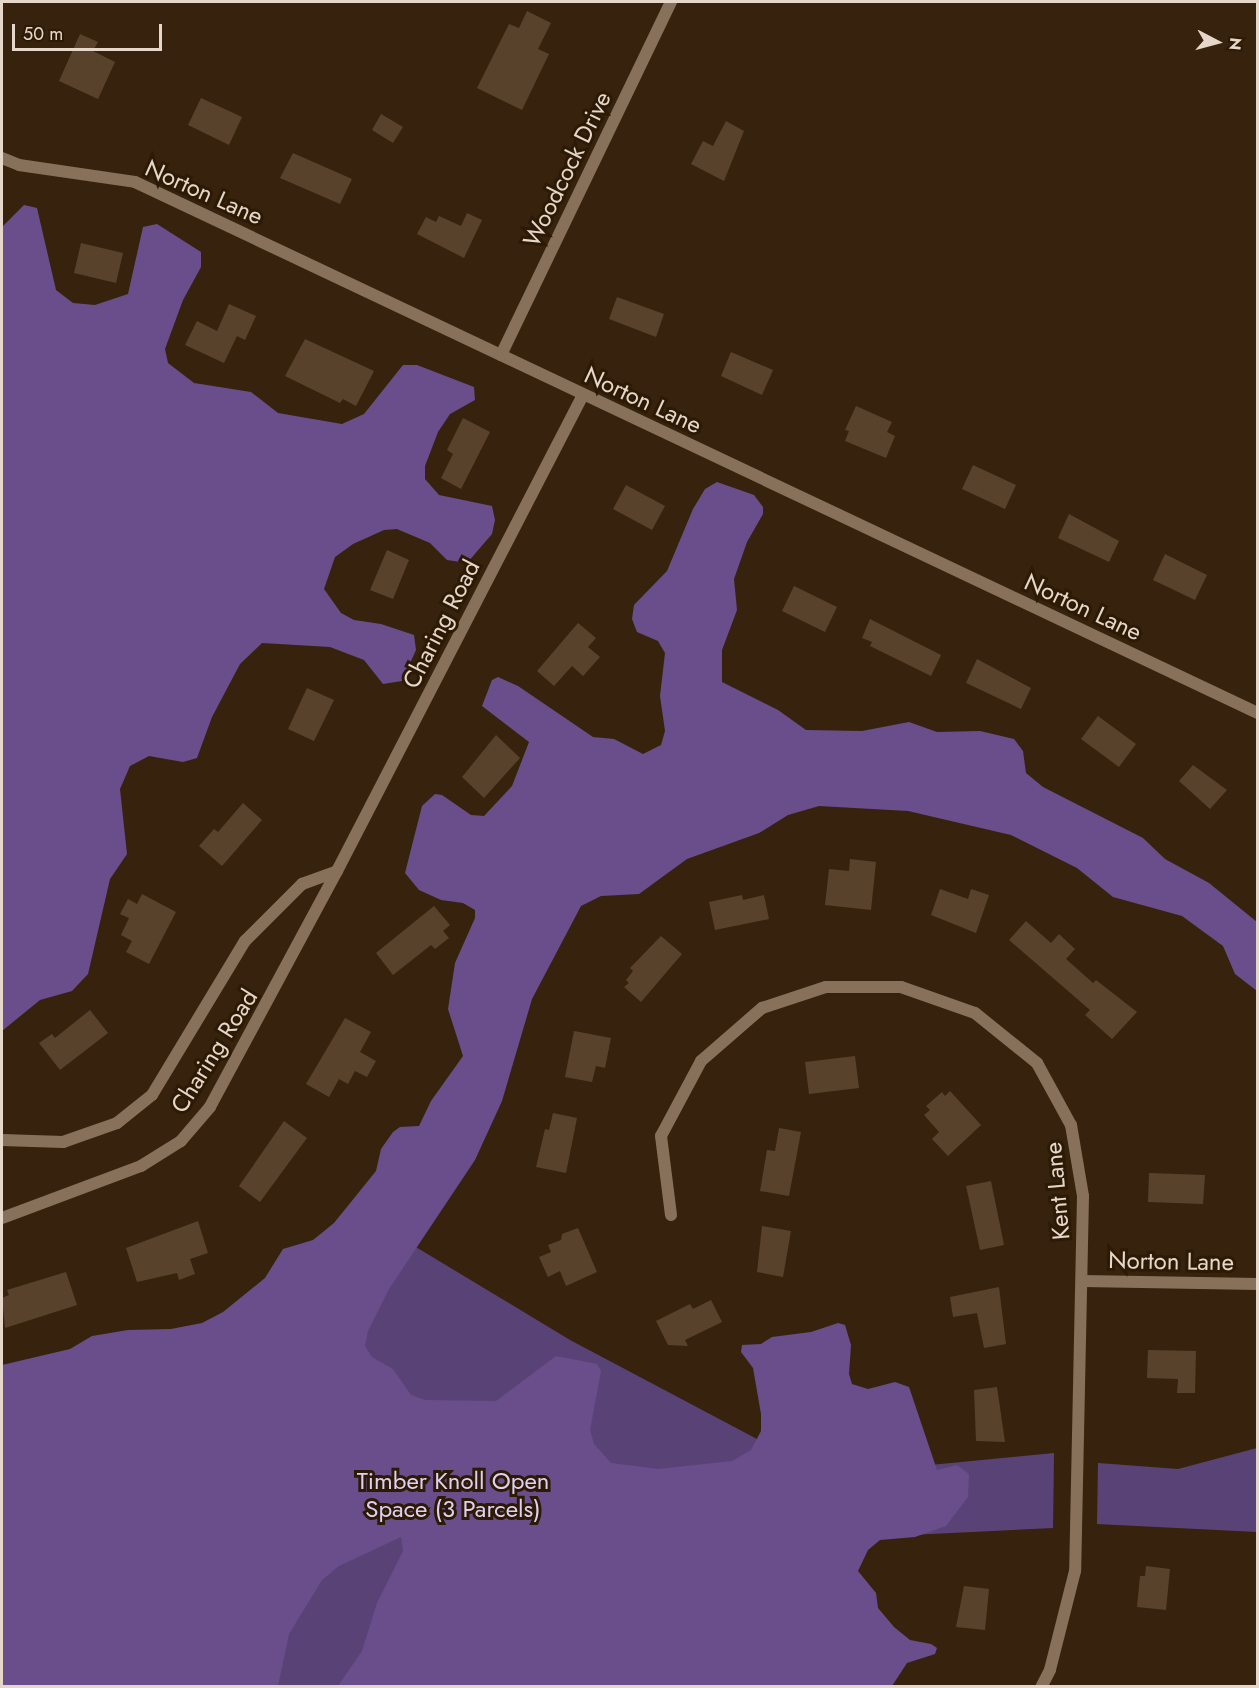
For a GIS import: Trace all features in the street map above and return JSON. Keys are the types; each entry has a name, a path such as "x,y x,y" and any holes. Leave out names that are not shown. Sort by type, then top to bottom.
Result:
{"street":[{"name":"Woodcock Drive","path":"501,355 671,2"},
{"name":"Norton Lane","path":"2,159 19,165 135,182 1257,713"},
{"name":"Charing Road","path":"2,1218 141,1167 181,1142 210,1107 337,872 583,395"},
{"name":"Charing Road","path":"2,1140 63,1142 117,1123 126,1116 152,1095 246,941 302,884 337,872"},
{"name":"Kent Lane","path":"671,1215 661,1136 701,1061 762,1008 826,987 901,987 975,1013 1036,1063 1071,1125 1083,1196 1083,1281 1075,1571 1042,1686"},
{"name":"Norton Lane","path":"1083,1281 1257,1284"}],"green space":[{"path":"24,205 37,208 56,290 73,303 95,305 128,294 143,227 157,224 201,252 201,267 183,300 165,349 168,363 194,383 251,392 278,413 342,424 364,414 403,365 417,365 474,387 475,400 450,414 438,432 425,466 425,479 439,495 492,506 495,520 492,534 467,563 447,560 430,543 397,529 384,530 353,544 335,557 324,589 341,613 354,620 381,624 414,635 416,650 402,681 383,684 364,660 330,647 262,643 240,664 212,717 197,758 183,762 149,756 130,766 120,789 127,854 110,879 88,974 72,991 40,1000 2,1031 2,227"},
{"path":"717,482 754,495 763,507 763,514 747,542 734,579 737,610 722,650 722,682 778,710 806,730 862,731 909,722 937,732 980,731 1014,739 1023,751 1026,773 1043,787 1143,838 1165,859 1209,883 1257,922 1257,991 1235,974 1223,946 1182,916 1113,897 1077,868 1011,835 908,811 819,806 788,815 759,833 687,859 639,894 601,896 581,906 532,999 502,1101 475,1160 389,1289 368,1331 365,1346 372,1357 393,1369 411,1395 425,1400 496,1401 556,1356 597,1364 601,1371 590,1430 594,1444 611,1463 658,1469 732,1461 751,1450 761,1431 761,1414 753,1368 741,1352 742,1345 761,1344 772,1337 811,1332 838,1323 845,1325 851,1345 849,1374 852,1384 868,1389 895,1382 909,1387 937,1470 957,1465 969,1474 968,1497 946,1526 915,1537 880,1540 868,1550 858,1571 876,1593 878,1608 894,1627 910,1640 931,1644 937,1648 935,1654 907,1663 892,1686 338,1686 362,1651 377,1603 403,1551 401,1537 339,1566 322,1580 289,1634 278,1686 2,1686 2,1365 70,1349 92,1336 128,1330 171,1329 202,1323 223,1312 265,1278 283,1249 313,1240 334,1223 376,1171 381,1149 393,1132 400,1127 419,1126 431,1101 463,1056 448,1009 455,963 475,918 475,910 463,903 441,900 419,890 405,873 422,806 435,794 442,795 471,815 484,816 512,786 529,742 482,706 492,680 498,677 518,686 593,737 614,739 643,754 661,745 665,731 660,696 665,653 658,641 637,632 632,619 634,605 667,571 693,509 705,489"},
{"name":"Timber Knoll Open Space (3 Parcels)","path":"381,1226 570,1340 806,1465 848,1473 1054,1453 1053,1528 828,1539 786,1686 2,1686 2,1391 310,1356"},
{"path":"1257,1448 1257,1532 1097,1524 1098,1463 1178,1469"}],"building":[{"path":"527,11 551,23 538,49 549,54 522,110 477,88 509,24 519,28"},
{"path":"80,34 98,42 93,51 115,62 98,99 59,81"},
{"path":"201,98 242,117 229,145 188,125"},
{"path":"381,114 403,127 393,143 372,130"},
{"path":"726,121 744,131 724,181 691,164 703,141 713,146"},
{"path":"293,153 352,179 340,204 280,178"},
{"path":"467,213 482,220 464,258 417,234 426,217 436,222 439,216 461,226"},
{"path":"81,243 123,253 116,283 74,273"},
{"path":"617,297 664,314 656,337 609,319"},
{"path":"229,304 256,316 245,340 237,336 224,363 185,345 197,321 217,331"},
{"path":"305,339 374,371 356,406 343,399 340,403 285,376"},
{"path":"731,352 773,370 762,395 721,376"},
{"path":"856,406 892,422 887,432 895,436 886,458 845,441 849,431 845,430"},
{"path":"463,418 490,432 461,489 441,478 453,454 447,450"},
{"path":"973,465 1016,485 1005,509 962,489"},
{"path":"626,485 665,506 652,530 613,509"},
{"path":"1069,514 1119,541 1109,562 1058,538"},
{"path":"387,550 409,560 393,599 370,590"},
{"path":"1165,554 1207,575 1195,600 1153,580"},
{"path":"794,586 837,607 825,632 782,611"},
{"path":"870,619 941,655 931,676 870,646 872,642 862,638"},
{"path":"578,623 596,638 588,647 600,657 583,676 572,666 554,686 537,671"},
{"path":"977,659 1031,688 1021,709 966,683"},
{"path":"307,688 334,700 314,741 288,729"},
{"path":"1098,716 1136,744 1119,767 1081,739"},
{"path":"496,735 520,758 484,798 462,777"},
{"path":"1193,765 1227,790 1210,809 1179,781"},
{"path":"243,803 262,820 222,866 199,846 214,829 218,832"},
{"path":"850,859 876,862 871,910 825,905 829,869 849,871"},
{"path":"940,889 968,899 971,889 989,895 976,933 931,915"},
{"path":"142,894 176,912 149,964 126,952 132,941 121,935 129,918 120,914 128,899 137,904"},
{"path":"742,895 743,900 764,895 769,919 715,930 709,902"},
{"path":"434,906 450,925 443,931 449,938 435,949 431,945 393,975 376,953"},
{"path":"1026,921 1051,943 1059,934 1075,949 1066,959 1093,983 1096,980 1137,1012 1112,1039 1085,1015 1090,1010 1009,940"},
{"path":"661,936 682,954 641,1002 624,987 629,983 626,980 633,971 630,968"},
{"path":"90,1010 108,1033 60,1070 39,1043 52,1034 55,1038"},
{"path":"345,1018 371,1032 360,1052 376,1061 367,1077 355,1071 348,1084 339,1079 329,1097 306,1084"},
{"path":"574,1031 611,1038 605,1068 596,1066 592,1082 565,1077"},
{"path":"855,1056 859,1088 809,1094 805,1062"},
{"path":"950,1091 981,1125 948,1156 932,1139 939,1132 924,1115 930,1110 926,1106 942,1092 945,1096"},
{"path":"553,1113 577,1118 566,1173 536,1167 545,1129 549,1130"},
{"path":"284,1121 307,1138 260,1202 239,1186"},
{"path":"779,1128 801,1132 789,1196 760,1191 767,1150 775,1151"},
{"path":"1149,1173 1205,1175 1203,1204 1148,1202"},
{"path":"991,1181 1004,1245 980,1250 966,1186"},
{"path":"198,1221 208,1253 190,1259 195,1274 179,1280 177,1273 137,1282 126,1248"},
{"path":"762,1226 791,1231 783,1277 757,1272"},
{"path":"578,1228 597,1272 566,1286 560,1271 548,1277 539,1257 551,1252 548,1245 561,1240 562,1234"},
{"path":"66,1272 77,1305 5,1328 2,1298 9,1295 7,1290"},
{"path":"999,1287 1006,1344 984,1348 977,1313 953,1317 950,1297"},
{"path":"711,1300 722,1322 685,1340 688,1346 668,1345 656,1321 690,1304 693,1309"},
{"path":"1148,1350 1196,1351 1195,1393 1177,1393 1178,1379 1147,1378"},
{"path":"997,1387 1005,1442 976,1441 974,1390"},
{"path":"1146,1566 1170,1569 1166,1610 1137,1607 1140,1576 1145,1576"},
{"path":"964,1586 989,1589 985,1630 956,1627"}]}
